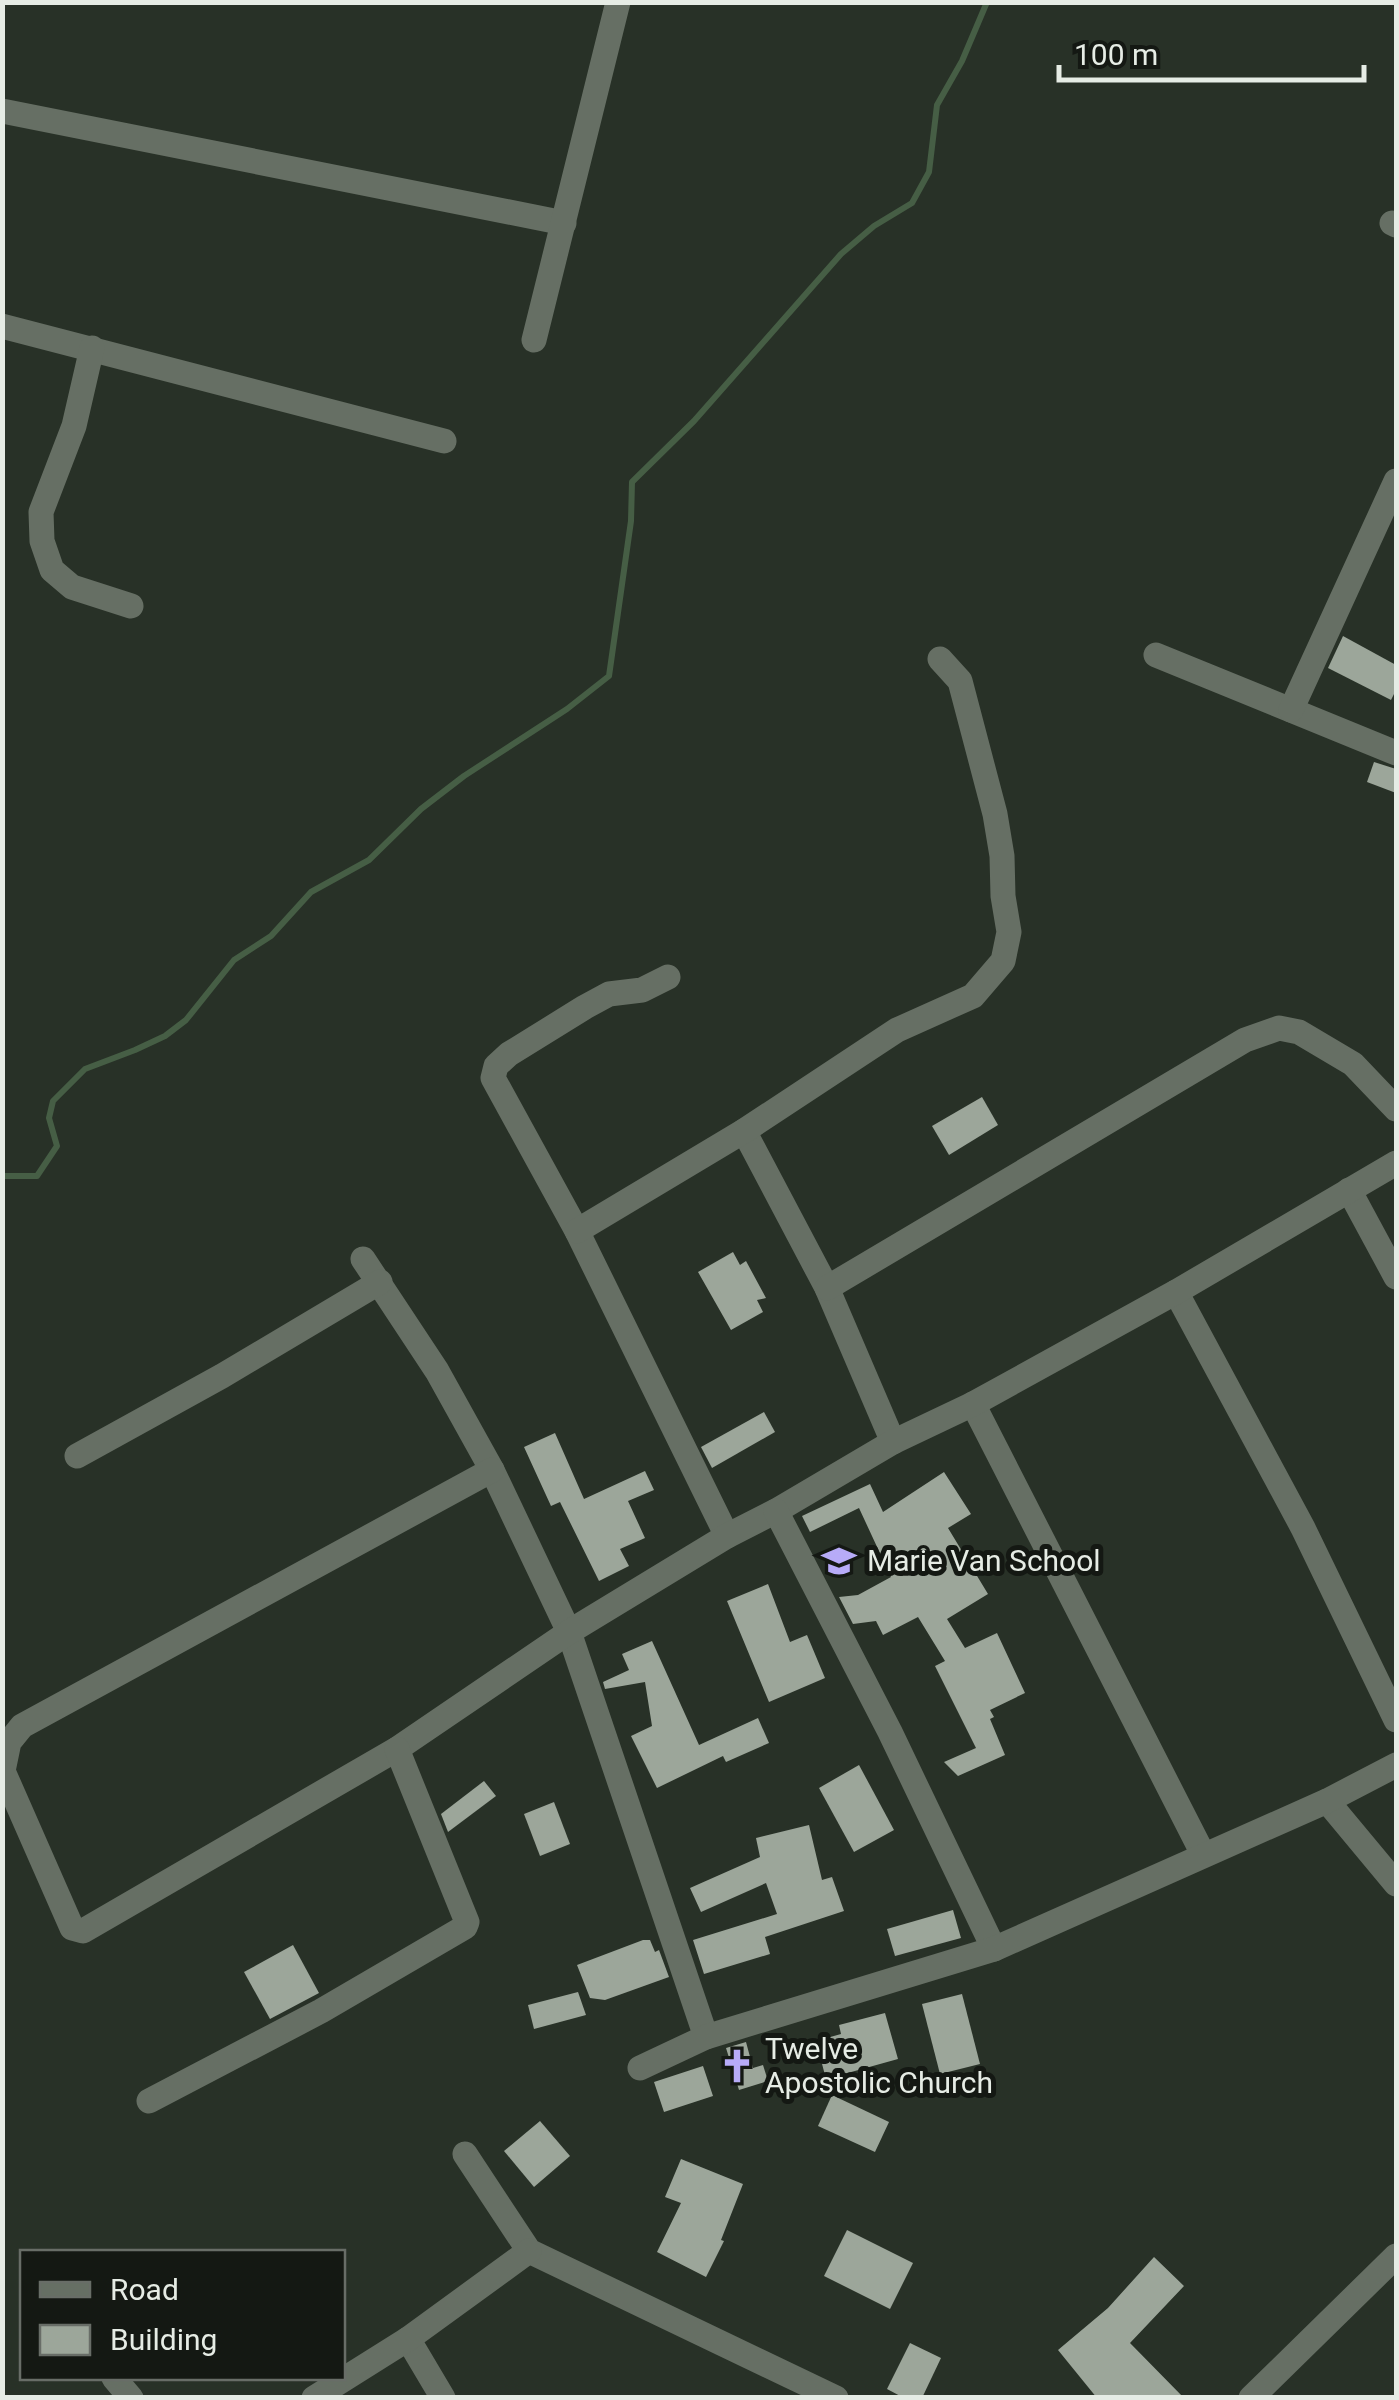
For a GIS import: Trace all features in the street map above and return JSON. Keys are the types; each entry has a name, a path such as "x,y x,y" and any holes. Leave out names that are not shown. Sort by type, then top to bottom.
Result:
{"street":[{"path":"534,340 618,2"},
{"path":"2,111 564,223"},
{"path":"2,326 444,441"},
{"path":"92,348 74,426 42,512 42,541 52,570 72,587 131,606"},
{"path":"1291,710 1396,480"},
{"path":"1156,655 1396,753"},
{"path":"577,1231 744,1131 897,1030 972,996 1002,962 1009,932 995,814 960,681 940,659"},
{"path":"668,977 642,990 609,994 597,1000 509,1054 496,1066 493,1078 577,1231 727,1536"},
{"path":"826,1288 1244,1040 1280,1028 1300,1032 1354,1064 1396,1109"},
{"path":"744,1131 826,1288 893,1442"},
{"path":"492,1470 22,1726 8,1742 3,1771 72,1928 83,1931 396,1749 568,1632 727,1536 893,1442 973,1404 1176,1292 1396,1163"},
{"path":"1349,1190 1396,1277"},
{"path":"363,1260 437,1370 492,1470 568,1632 706,2036"},
{"path":"78,1456 380,1282"},
{"path":"1176,1292 1303,1528 1396,1720"},
{"path":"973,1404 1202,1854"},
{"path":"776,1511 890,1732 994,1949"},
{"path":"150,2101 321,2012 465,1927 467,1922 396,1749"},
{"path":"640,2068 706,2036 994,1949 1327,1801 1396,1764"},
{"path":"1327,1801 1396,1884"},
{"path":"465,2154 530,2252 836,2398"},
{"path":"345,2379 530,2252"},
{"path":"1251,2398 1396,2256"},
{"path":"408,2339 443,2398"},
{"path":"314,2398 343,2380"}],"building":[{"path":"1343,636 1396,665 1396,690 1391,700 1328,668"},
{"path":"1374,762 1396,769 1396,793 1367,782"},
{"path":"982,1097 998,1125 949,1155 932,1126"},
{"path":"733,1252 740,1265 746,1261 766,1298 757,1300 763,1312 731,1330 698,1272"},
{"path":"764,1412 775,1432 712,1468 701,1447"},
{"path":"555,1433 584,1499 645,1471 654,1490 628,1501 645,1538 620,1549 629,1566 599,1581 560,1502 551,1506 524,1447"},
{"path":"944,1472 971,1514 948,1528 988,1594 947,1619 965,1648 997,1633 1025,1693 990,1710 1005,1755 958,1776 944,1762 976,1748 935,1666 945,1661 918,1617 883,1635 876,1621 853,1624 839,1597 858,1595 891,1577 859,1508 810,1532 802,1516 870,1484 883,1512"},
{"path":"768,1584 790,1642 807,1635 825,1678 769,1702 727,1601"},
{"path":"652,1641 699,1745 758,1718 769,1743 726,1762 723,1756 657,1788 631,1736 652,1726 645,1682 605,1689 603,1682 629,1670 622,1654"},
{"path":"859,1765 894,1830 854,1852 819,1788"},
{"path":"484,1781 496,1796 448,1832 441,1814"},
{"path":"554,1802 570,1844 540,1856 524,1814"},
{"path":"809,1825 822,1880 832,1877 844,1911 765,1937 770,1954 704,1974 693,1940 777,1914 766,1883 701,1912 690,1888 760,1857 756,1838"},
{"path":"953,1910 961,1938 895,1956 887,1929"},
{"path":"650,1940 655,1952 659,1950 669,1977 605,2000 590,1998 577,1965"},
{"path":"293,1945 319,1993 270,2019 244,1972"},
{"path":"578,1992 586,2015 534,2029 528,2005"},
{"path":"962,1994 980,2064 940,2074 922,2004"},
{"path":"885,2013 898,2059 826,2079 816,2041 841,2034 839,2025"},
{"name":"Twelve Apostolic Church","path":"746,2042 753,2068 763,2065 768,2081 739,2090 726,2048"},
{"path":"703,2066 713,2096 664,2112 654,2082"},
{"path":"832,2095 889,2122 875,2152 818,2126"},
{"path":"540,2121 570,2156 534,2187 504,2151"},
{"path":"681,2159 743,2184 721,2240 724,2241 706,2277 657,2252 681,2203 665,2197"},
{"path":"847,2230 913,2263 890,2309 824,2276"},
{"path":"1154,2257 1184,2286 1130,2343 1184,2398 1097,2398 1058,2350 1108,2308"},
{"path":"910,2343 941,2358 922,2398 904,2398 887,2389"}],"waterway":[{"path":"2,1176 37,1176 57,1146 49,1118 53,1101 85,1069 165,1036 186,1020 234,960 271,936 311,892 369,860 421,809 464,776 567,709 609,676 631,521 632,482 694,421 841,254 874,226 912,203 929,172 937,105 962,61 987,2"}],"place":[{"name":"Marie Van School","path":"839,1561"},
{"name":"Twelve Apostolic Church","path":"737,2066"}]}
